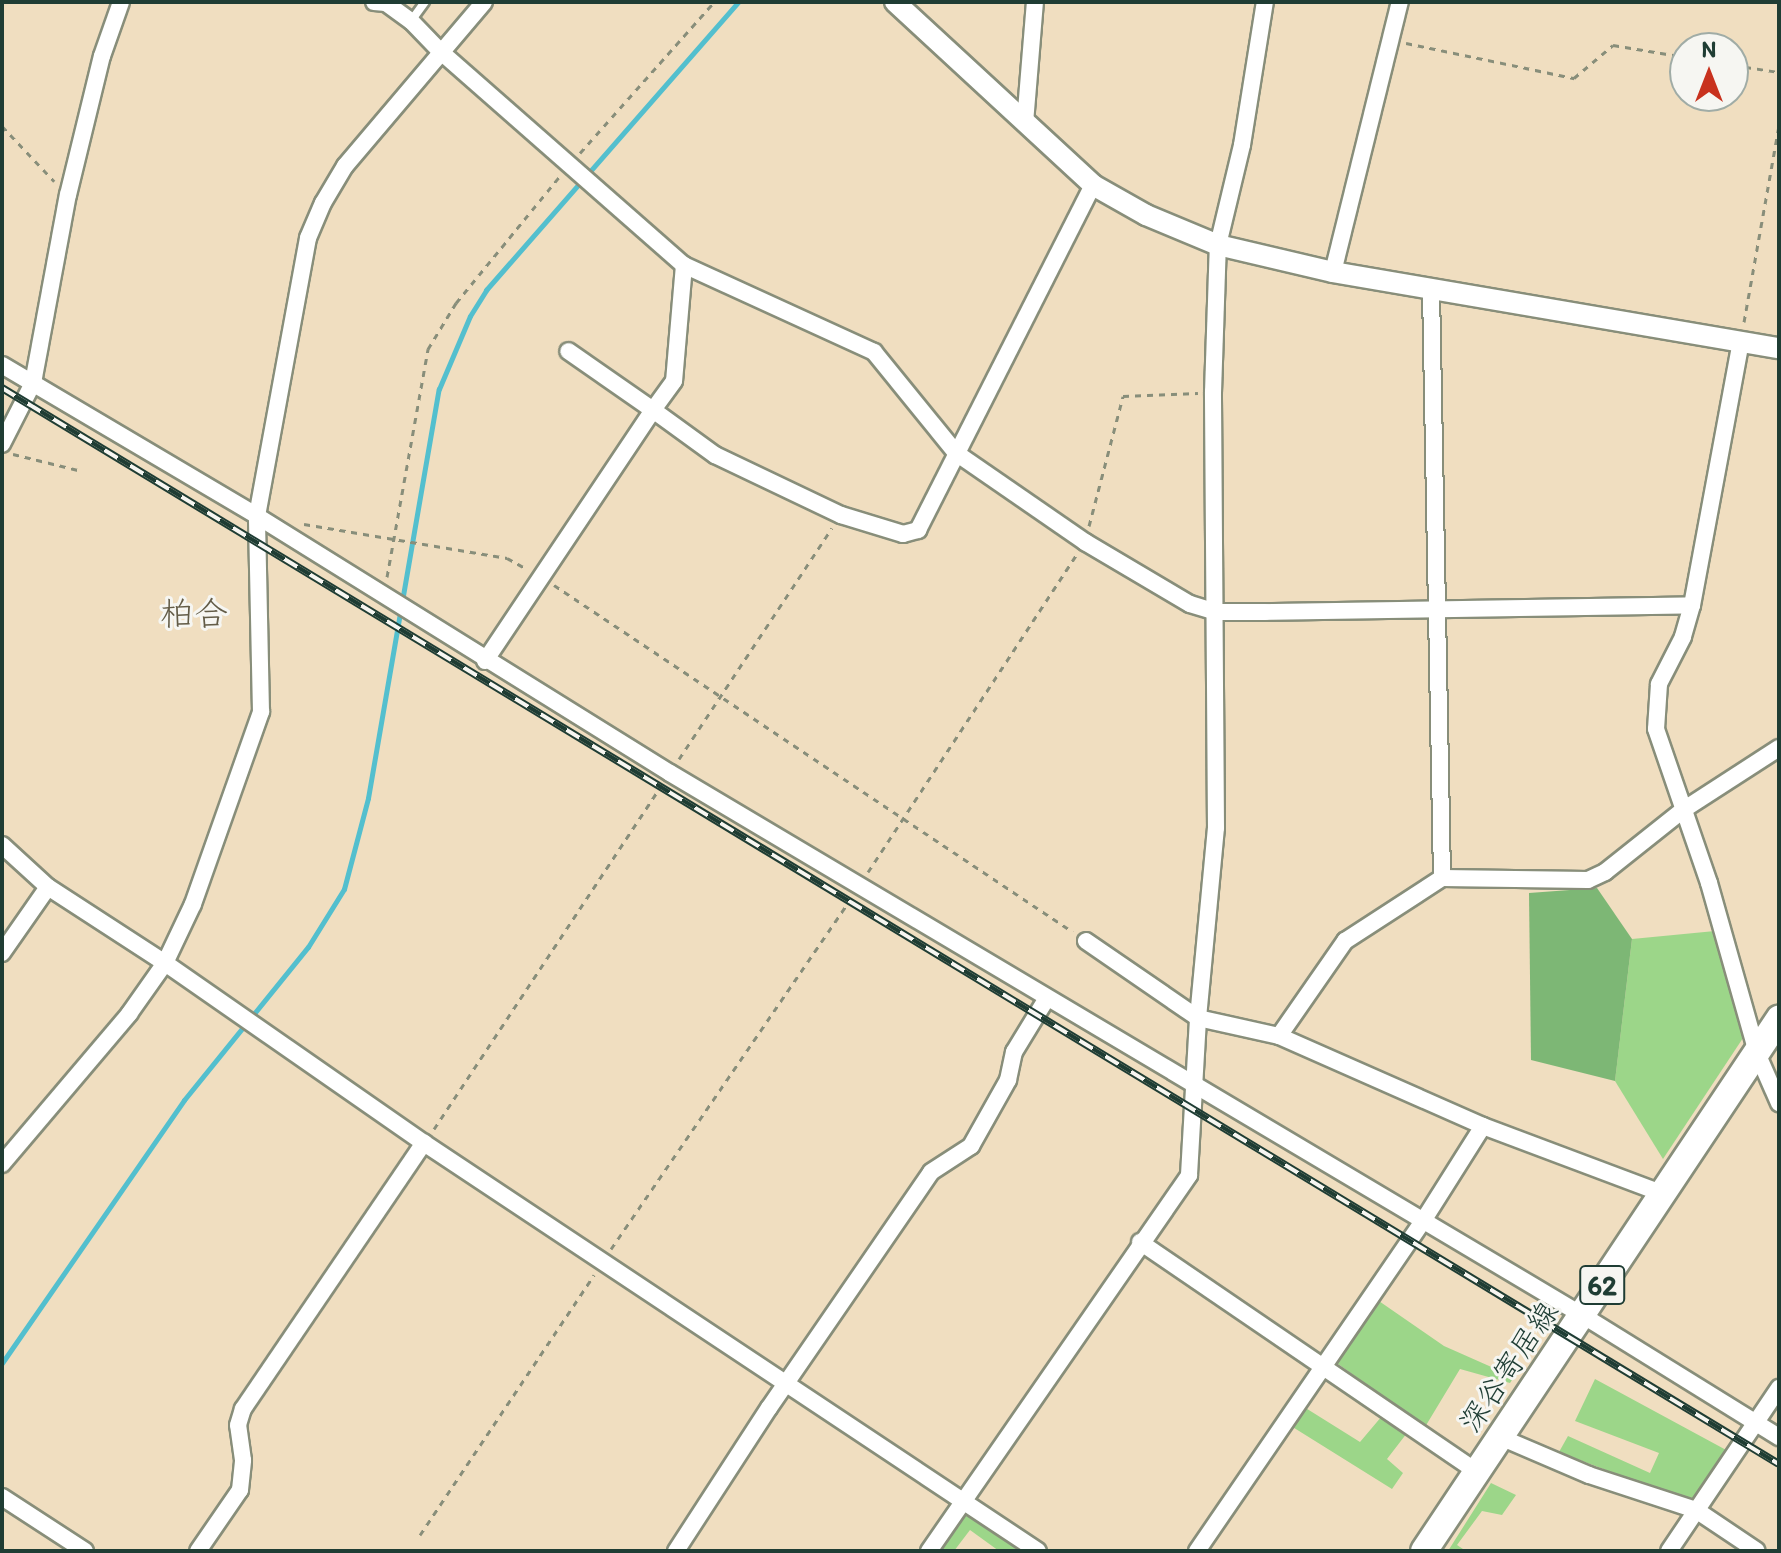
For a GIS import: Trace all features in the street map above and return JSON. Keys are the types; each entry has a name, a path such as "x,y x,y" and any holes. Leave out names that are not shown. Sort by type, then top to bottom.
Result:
{"main road":[{"name":"深谷寄居線","path":"1424,1551 1779,1019"}],"street":[{"path":"2,444 33,383 68,195 102,56 121,2"},
{"path":"382,2 411,21 440,51 684,265 874,352 956,453 1085,542 1190,604 1216,612 1692,605"},
{"path":"2,1164 129,1014 165,963 193,904 261,712 257,516 308,238 345,166 484,2"},
{"path":"895,2 1093,185 1146,215 1218,245 1333,272 1779,348"},
{"path":"1025,123 1035,2"},
{"path":"929,1551 962,1499 1189,1175 1198,1018 1216,828 1213,392 1218,245 1242,145 1265,2"},
{"path":"1333,272 1400,2"},
{"path":"568,351 715,455 841,515 911,534 918,530 1093,185"},
{"path":"485,661 674,381 684,265"},
{"path":"1431,289 1442,878"},
{"path":"1741,341 1692,605 1683,637 1659,684 1656,729 1709,883 1757,1053 1778,1105"},
{"path":"2,365 257,516 485,661 670,773 1582,1315 1779,1437"},
{"path":"1279,1036 1345,941 1442,878 1588,880 1605,872 1683,810 1779,748"},
{"path":"2,845 48,887 165,963 424,1143 1038,1551"},
{"path":"2,953 48,887"},
{"path":"1086,941 1198,1018 1279,1036 1483,1126 1664,1194"},
{"path":"676,1551 931,1172 971,1146 1008,1080 1014,1052 1047,998"},
{"path":"1197,1551 1423,1221 1483,1126"},
{"path":"198,1551 240,1490 243,1460 238,1425 243,1409 424,1143"},
{"path":"1140,1242 1477,1472"},
{"path":"1669,1551 1779,1388"},
{"path":"1500,1437 1589,1475 1696,1510 1757,1551"},
{"path":"2,1497 85,1551"}],"lane":[{"path":"411,21 425,2"}],"path":[{"path":"384,596 428,349 456,303 569,165 714,2"},
{"path":"1391,40 1574,78 1613,45 1669,54"},
{"path":"1749,67 1779,72"},
{"path":"2,126 68,195"},
{"path":"1741,341 1779,126"},
{"path":"420,1535 859,886 1085,542 1123,396 1213,392"},
{"path":"2,451 82,471"},
{"path":"424,1143 841,515"},
{"path":"303,524 507,558 543,578 1086,941"}],"green space":[{"path":"1597,888 1632,939 1615,1081 1531,1060 1529,893"},
{"path":"1715,931 1743,1038 1663,1159 1615,1081 1632,939"},
{"path":"1376,1299 1444,1346 1514,1377 1510,1383 1460,1369 1425,1427 1334,1361"},
{"path":"1595,1379 1728,1451 1694,1504 1559,1452 1568,1436 1650,1473 1659,1453 1575,1421"},
{"path":"1304,1407 1360,1442 1382,1416 1407,1433 1387,1459 1403,1473 1392,1489 1291,1426"},
{"path":"1491,1483 1516,1495 1502,1515 1482,1511 1457,1545 1466,1551 1448,1551"},
{"path":"963,1508 1028,1551 999,1551 970,1530 954,1551 935,1551"}],"waterway":[{"path":"2,1363 184,1100 308,947 344,889 368,798 439,389 470,316 486,290 738,2"}],"railway":[{"path":"2,388 1779,1464"}],"district":[{"name":"柏合","path":"194,614"}]}
